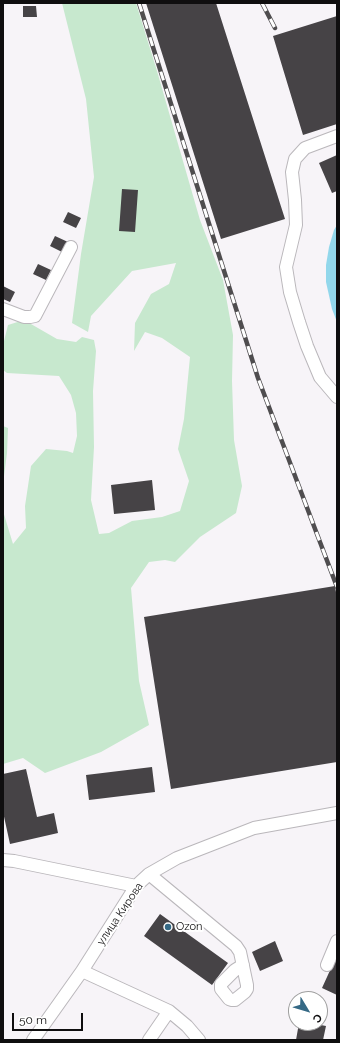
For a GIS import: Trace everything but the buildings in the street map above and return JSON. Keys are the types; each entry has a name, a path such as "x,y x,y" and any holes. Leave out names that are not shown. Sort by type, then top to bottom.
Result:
{"street":[{"path":"337,136 305,148 295,159 292,172 296,225 286,267 294,307 312,358 320,377 337,397"},
{"path":"3,309 24,317 35,316 71,247"},
{"name":"улица Кирова","path":"33,1040 82,971 136,886 149,874 177,858 254,828 337,813"},
{"path":"3,860 136,886"},
{"path":"149,874 236,946 240,952 242,965"},
{"path":"327,964 337,940"},
{"path":"82,971 169,1011 187,1026 200,1040"},
{"path":"149,1040 169,1011"}],"green space":[{"path":"62,3 136,3 200,220 223,280 233,335 232,381 234,440 242,486 236,513 200,537 175,562 165,560 149,562 131,588 139,681 149,725 101,752 45,773 23,758 3,764 3,511 13,544 26,528 25,506 31,466 46,449 73,453 77,436 76,413 71,395 59,376 7,373 3,370 3,345 8,325 24,320 57,339 76,342 82,337 94,340 96,351 93,391 94,447 91,500 99,534 109,533 132,521 162,517 180,511 189,481 178,449 184,419 190,357 162,338 145,332 134,351 135,323 151,294 169,284 176,263 132,271 91,316 88,332 72,323 81,254 94,177 86,99"},
{"path":"3,426 8,428 7,453 3,484"}],"water":[{"path":"337,225 337,322 332,309 326,282 326,265 329,247"}],"railway":[{"path":"139,3 258,378 337,587"},
{"path":"262,3 275,28"}],"place":[{"name":"Ozon","path":"168,927"}]}
